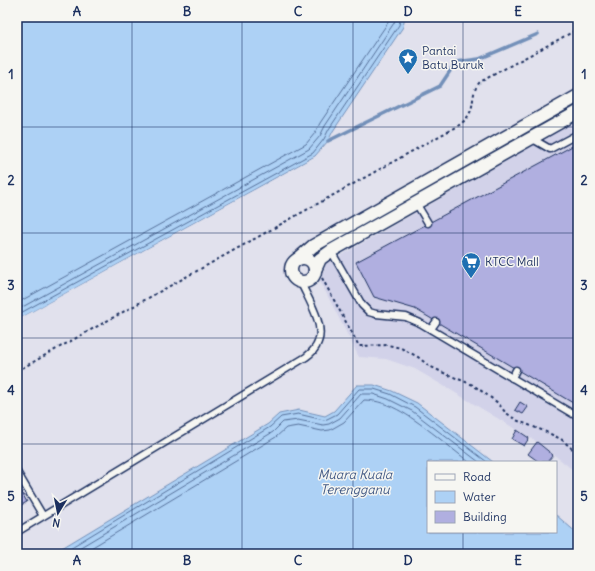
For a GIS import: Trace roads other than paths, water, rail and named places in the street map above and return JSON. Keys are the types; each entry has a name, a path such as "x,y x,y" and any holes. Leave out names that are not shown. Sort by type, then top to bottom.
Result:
{"street":[{"path":"318,274 314,274 310,280 302,282 295,279 291,272 291,268 294,261 313,246 578,96"},
{"path":"318,274 320,260 332,251 578,112"},
{"path":"298,259 302,258 313,262 318,274"}],"lane":[{"path":"531,138 550,149 578,134"},
{"path":"416,203 428,223"},
{"path":"332,251 362,306 369,312 406,317 432,329 578,417"},
{"path":"17,532 306,357 315,349 319,342 320,332 319,322 302,282"},
{"path":"432,329 436,322"},
{"path":"512,378 516,370"},
{"path":"17,472 43,516"}],"water":[{"path":"17,17 405,17 403,27 333,131 328,141 315,156 17,320"},
{"name":"Muara Kuala Terengganu","path":"357,385 374,385 392,391 417,403 492,461 427,461 427,533 557,533 557,516 578,534 578,554 52,554 268,424 279,414 299,410 325,416 334,411"}],"waterway":[{"path":"328,141 440,86 456,62 479,59 538,34"}],"place":[{"name":"Pantai Batu Buruk","path":"408,75"},
{"name":"KTCC Mall","path":"471,279"}]}
